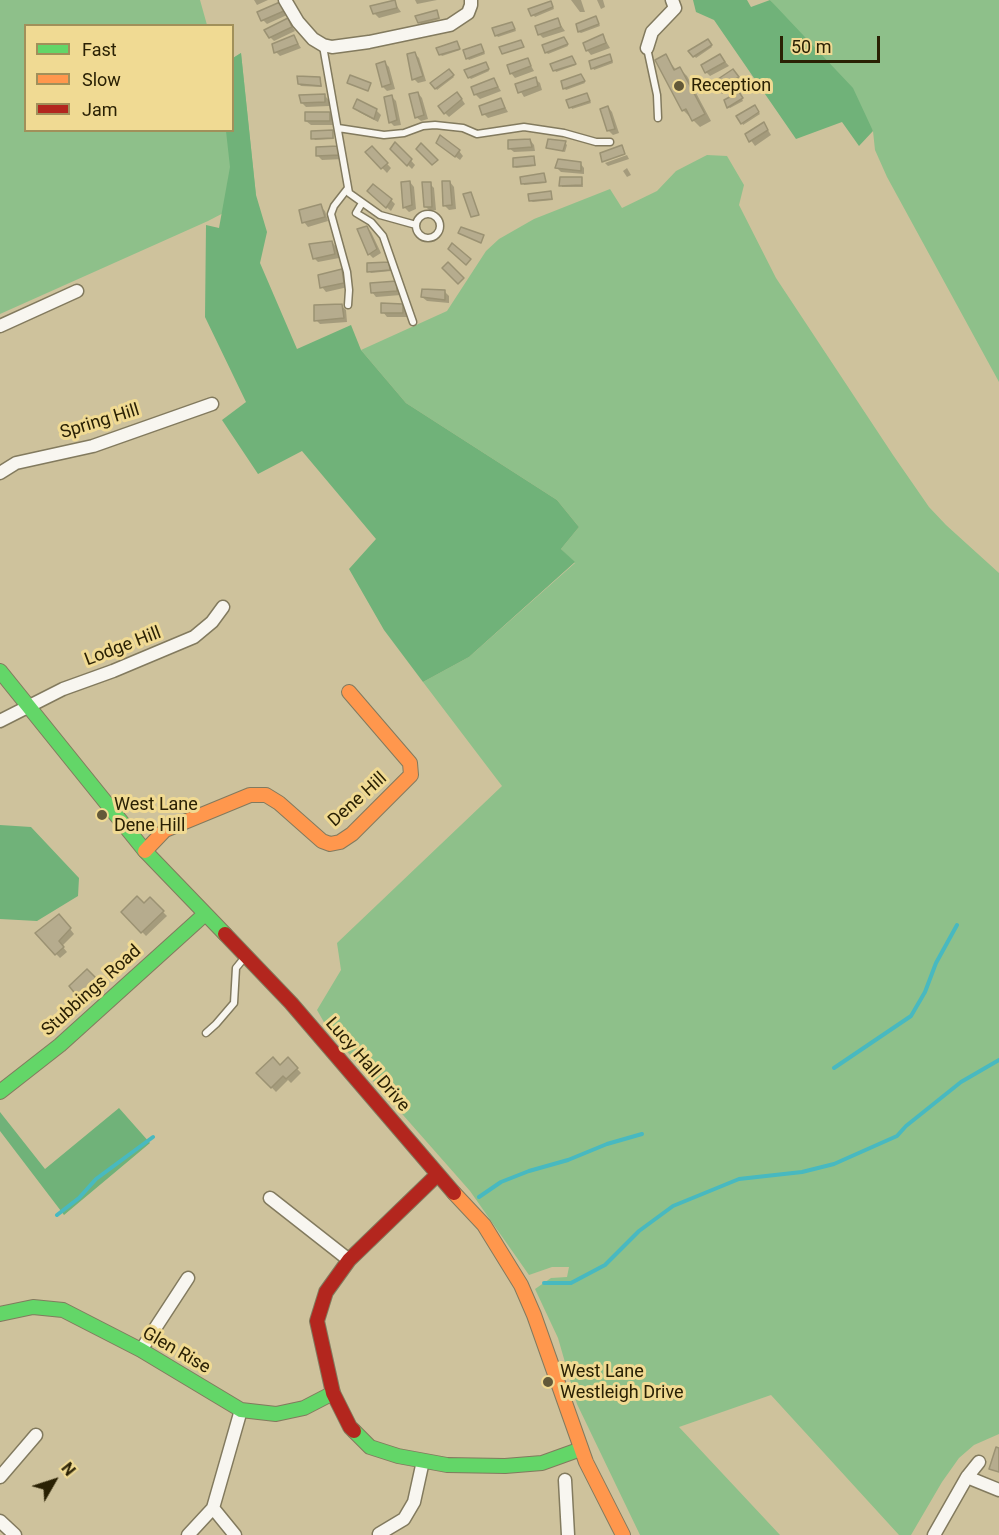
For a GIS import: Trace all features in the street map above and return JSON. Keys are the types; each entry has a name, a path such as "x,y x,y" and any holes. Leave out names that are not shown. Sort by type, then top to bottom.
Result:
{"street":[{"path":"285,0 298,22 313,39 332,47 369,42 450,25 468,13 471,0"},
{"path":"647,48 652,32 675,8 672,0"},
{"path":"0,326 77,291"},
{"name":"Spring Hill","path":"0,473 16,463 93,446 212,404"},
{"name":"Lodge Hill","path":"0,721 63,689 194,638 212,622 223,607"},
{"name":"Lucy Hall Drive","path":"0,671 145,851 291,1004 437,1175 484,1224 520,1285 534,1315 581,1449 623,1535"},
{"name":"Dene Hill","path":"145,851 165,830 250,795 266,795 330,844 340,842 352,834 411,775 410,763 349,692"},
{"name":"Stubbings Road","path":"0,1092 60,1045 205,914"},
{"path":"437,1175 349,1260 326,1292 317,1321 333,1393 350,1427 370,1447 398,1456 447,1465 542,1463 581,1449"},
{"path":"270,1198 349,1260"},
{"path":"141,1350 188,1278"},
{"name":"Glen Rise","path":"0,1314 33,1307 63,1310 141,1350 242,1410 276,1414 304,1408 333,1393"},
{"path":"188,1535 213,1508 242,1410"},
{"path":"0,1477 36,1435"},
{"path":"379,1534 404,1519 414,1502 423,1461"},
{"path":"934,1535 967,1477 979,1462"},
{"path":"967,1477 999,1490"},
{"path":"565,1480 568,1535"},
{"path":"213,1508 235,1535"},
{"path":"0,1521 15,1535"}],"lane":[{"path":"323,45 349,193 380,215 416,225"},
{"path":"647,48 657,95 658,118"},
{"path":"338,128 384,135 404,133 423,126 435,125 463,128 477,134 524,127 564,133 596,142 610,142"},
{"path":"348,188 334,206 331,214 347,272 348,305"},
{"path":"362,203 356,213 371,222 383,236 414,322"},
{"path":"430,214 437,218 441,225 438,233 428,239 418,233 416,225 419,218 430,214"},
{"path":"206,1033 234,1003 236,969 246,956"}],"green space":[{"path":"0,0 200,0 207,24 24,24 24,132 234,132 234,57 241,53 256,196 208,221 0,314"},
{"path":"693,0 747,0 751,7 770,0 853,88 873,131 859,146 842,122 796,139 714,20 696,12"},
{"path":"770,0 999,0 999,382 887,177 875,150 873,131"},
{"path":"241,53 256,195 267,232 260,263 297,349 351,325 361,350 406,403 557,500 579,527 561,549 575,562 469,657 423,682 384,630 349,569 376,539 302,451 258,474 222,420 246,402 205,317 206,225 219,228 230,167 226,132 234,132 234,57"},
{"path":"707,155 727,156 744,185 739,205 776,278 929,507 999,573 999,1434 974,1445 959,1458 911,1535 899,1535 771,1395 679,1427 780,1535 640,1535 577,1404 558,1338 535,1289 551,1278 567,1277 569,1267 552,1267 529,1275 470,1191 329,1031 317,1010 341,970 337,943 502,786 423,682 469,657 575,563 561,549 579,527 557,500 406,403 361,350 447,311 486,251 499,239 534,219 610,189 622,208 657,191 676,171"},
{"path":"0,825 31,827 79,878 78,896 37,921 0,919"},
{"path":"119,1108 150,1143 64,1215 0,1131 0,1112 45,1169"}],"building":[{"path":"395,0 397,8 373,14 370,6"},
{"path":"551,1 553,7 531,16 528,9"},
{"path":"280,2 284,11 261,21 257,12"},
{"path":"437,10 439,18 418,23 415,16"},
{"path":"596,16 599,24 578,32 576,24"},
{"path":"288,18 292,27 269,38 264,30"},
{"path":"558,18 561,27 538,35 535,26"},
{"path":"512,22 515,29 495,36 492,28"},
{"path":"603,34 606,43 586,51 583,43"},
{"path":"294,35 298,44 274,53 272,44"},
{"path":"564,37 568,44 545,53 542,45"},
{"path":"708,39 712,45 693,57 688,51"},
{"path":"521,40 524,47 502,54 499,47"},
{"path":"457,41 460,49 439,55 436,48"},
{"path":"481,44 484,52 466,59 463,50"},
{"path":"415,52 423,76 412,80 407,54"},
{"path":"610,54 612,61 591,69 589,61"},
{"name":"Reception","path":"666,54 674,70 680,67 705,114 692,121 686,109 682,111 655,60"},
{"path":"720,54 725,62 705,73 701,65"},
{"path":"572,56 576,64 553,71 550,64"},
{"path":"528,58 531,66 510,74 507,65"},
{"path":"385,61 391,84 382,87 376,64"},
{"path":"486,62 489,69 468,78 464,70"},
{"path":"449,69 454,75 435,89 430,83"},
{"path":"733,69 739,77 717,90 712,83"},
{"path":"581,74 585,81 563,89 561,81"},
{"path":"350,75 371,83 368,91 347,83"},
{"path":"297,76 320,77 321,86 298,84"},
{"path":"536,77 538,86 518,93 515,84"},
{"path":"494,78 498,87 474,95 471,87"},
{"path":"418,92 424,115 415,118 409,94"},
{"path":"457,92 462,99 444,114 438,106"},
{"path":"739,92 743,98 727,108 724,100"},
{"path":"587,93 590,101 569,108 566,100"},
{"path":"325,94 325,102 301,103 299,95"},
{"path":"392,95 397,120 389,123 384,97"},
{"path":"501,98 505,108 482,115 479,106"},
{"path":"357,99 377,109 374,119 353,108"},
{"path":"755,105 759,112 741,124 736,116"},
{"path":"608,106 615,129 607,131 600,109"},
{"path":"305,112 330,112 330,121 305,121"},
{"path":"764,122 768,130 749,142 745,134"},
{"path":"333,130 333,138 311,139 311,131"},
{"path":"440,135 460,150 455,157 436,143"},
{"path":"530,139 532,147 508,149 508,140"},
{"path":"548,139 566,141 563,151 546,148"},
{"path":"395,142 412,159 407,166 390,149"},
{"path":"421,143 438,160 432,165 416,149"},
{"path":"622,145 625,154 602,162 600,153"},
{"path":"338,146 340,155 316,156 316,147"},
{"path":"372,146 388,163 381,169 365,152"},
{"path":"534,156 535,165 513,167 513,158"},
{"path":"558,159 581,162 581,171 555,168"},
{"path":"544,173 546,182 521,184 520,177"},
{"path":"560,177 582,177 582,185 559,186"},
{"path":"410,181 412,205 403,208 401,182"},
{"path":"442,181 450,181 452,205 443,206"},
{"path":"422,182 431,182 432,207 424,207"},
{"path":"373,184 392,199 386,208 367,191"},
{"path":"551,191 552,199 529,201 528,194"},
{"path":"471,192 479,215 471,217 463,194"},
{"path":"321,204 325,217 302,223 299,210"},
{"path":"367,226 377,249 368,255 357,229"},
{"path":"461,227 484,235 481,243 458,233"},
{"path":"332,241 335,254 313,259 309,244"},
{"path":"452,243 471,259 466,265 448,249"},
{"path":"389,262 390,270 367,272 367,263"},
{"path":"448,262 464,278 458,284 442,268"},
{"path":"342,269 344,283 320,288 318,275"},
{"path":"397,281 397,291 371,293 370,283"},
{"path":"422,289 445,290 445,300 421,297"},
{"path":"381,303 403,304 403,313 381,313"},
{"path":"342,304 344,318 314,321 314,305"},
{"path":"137,896 144,903 150,897 164,911 141,933 121,912"},
{"path":"59,914 71,928 59,941 64,947 55,955 35,933"},
{"path":"87,969 97,979 90,988 93,990 81,1001 69,986"},
{"path":"273,1057 280,1065 288,1057 298,1068 286,1079 283,1076 271,1088 256,1073"},
{"path":"996,1447 999,1448 999,1472 989,1469"}],"waterway":[{"path":"834,1068 911,1016 957,925"},
{"path":"544,1283 571,1283 605,1265 639,1231 673,1206 739,1179 802,1172 834,1164 897,1136 906,1126 961,1082 999,1060"},
{"path":"479,1197 501,1182 529,1171 642,1134"},
{"path":"57,1215 79,1198 96,1179 153,1137"}],"traffic: fast":[{"path":"0,671 145,851 225,934"},
{"path":"0,1092 60,1045 205,914"},
{"path":"0,1314 33,1307 63,1310 141,1350 241,1410 276,1414 304,1408 333,1393"},
{"path":"354,1431 370,1447 398,1456 447,1465 505,1466 542,1463 581,1449"}],"traffic: slow":[{"path":"145,851 165,830 250,795 266,795 279,803 322,841 330,844 340,842 352,834 411,775 410,763 349,692"},
{"path":"454,1193 484,1225 521,1285 534,1315 586,1462 623,1535"}],"traffic: jam":[{"path":"225,934 291,1003 454,1193"},
{"path":"354,1431 333,1393 317,1321 326,1292 349,1260 437,1175"}],"place":[{"name":"Reception","path":"679,86"},
{"name":"West Lane Dene Hill","path":"102,815"},
{"name":"West Lane Westleigh Drive","path":"548,1382"}]}
